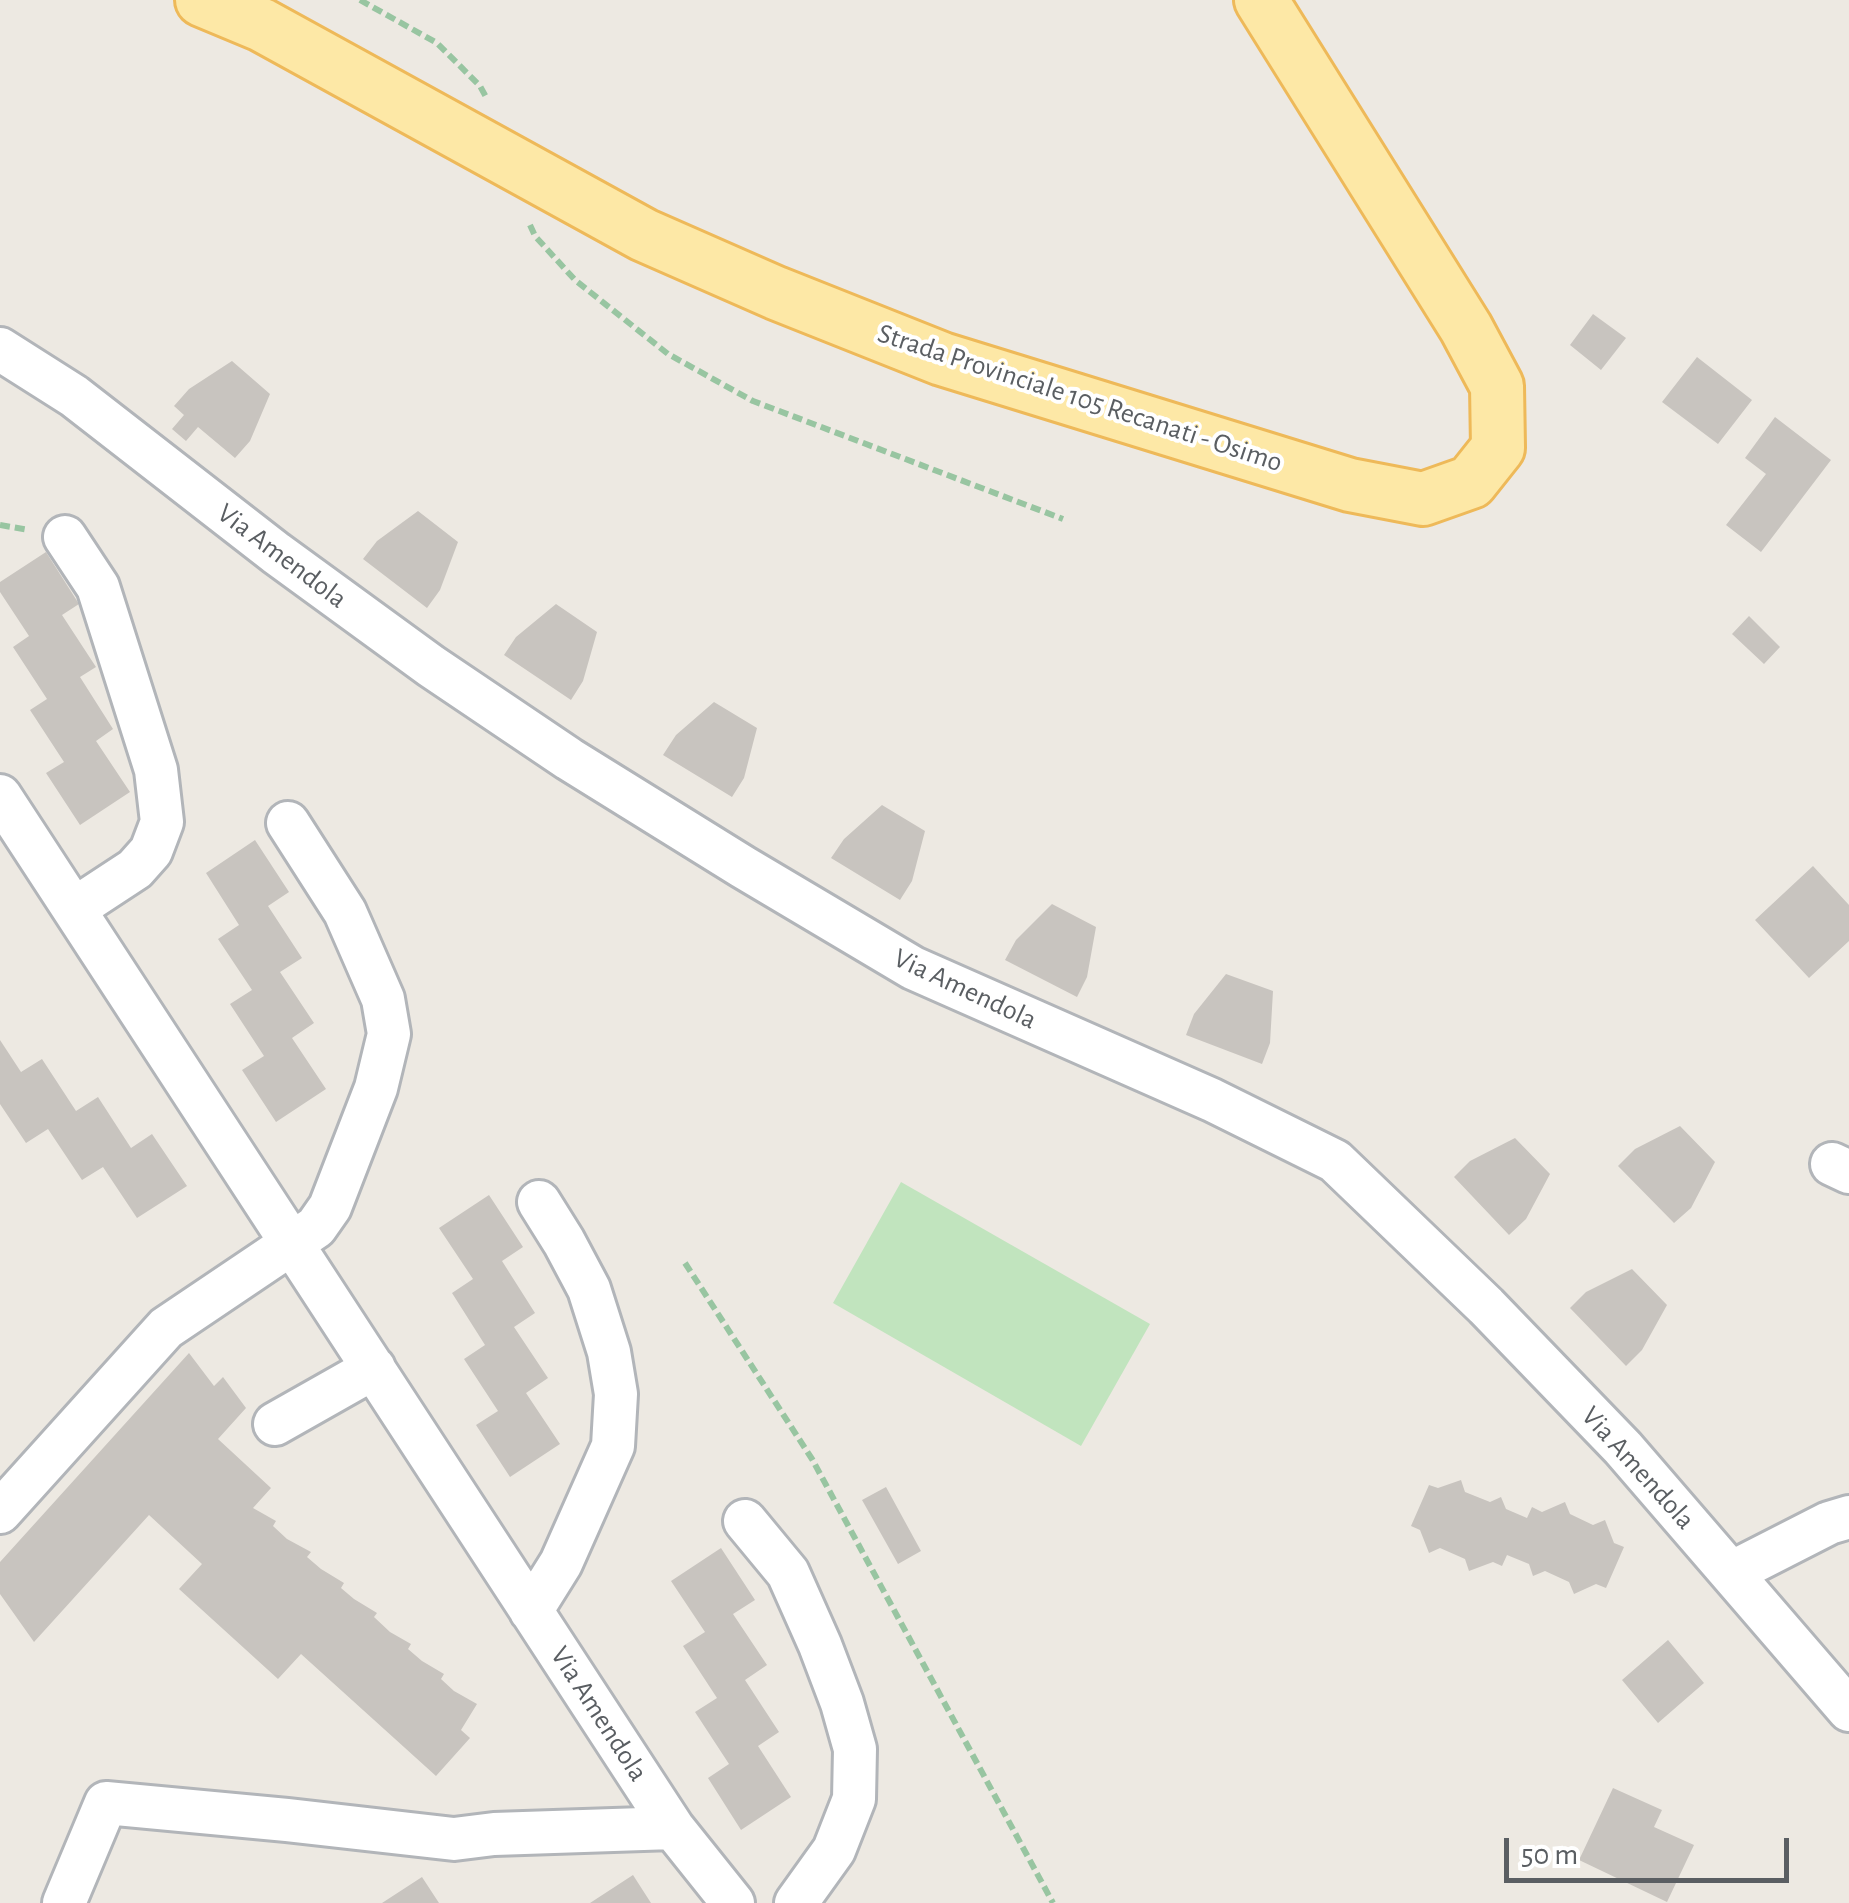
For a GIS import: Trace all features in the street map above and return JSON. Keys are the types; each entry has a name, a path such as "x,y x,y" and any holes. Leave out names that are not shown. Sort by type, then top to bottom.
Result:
{"main road":[{"name":"Strada Provinciale 105 Recanati - Osimo","path":"202,0 262,25 644,235 942,360 1350,485 1423,499 1471,482 1498,448 1497,386 1466,328 1261,0"}],"street":[{"name":"Via Amendola","path":"0,349 74,396 276,553 432,666 568,759 743,867 913,968 1212,1100 1335,1161 1486,1306 1623,1448 1849,1710"},
{"path":"65,536 98,587 156,770 162,822 151,851 135,870 74,909"},
{"path":"0,1512 166,1328 316,1227 330,1207 376,1088 389,1034 383,998 345,912 288,823"},
{"name":"Via Amendola","path":"5,827 74,909 673,1828 733,1903"},
{"path":"531,1610 561,1563 612,1446 616,1394 609,1352 589,1289 539,1202"},
{"path":"276,1424 374,1368"},
{"path":"1731,1572 1829,1523 1849,1517"},
{"path":"745,1521 788,1573 826,1660 855,1749 854,1799 834,1850 796,1903"},
{"path":"64,1903 106,1803 454,1839 673,1828"}],"path":[{"path":"360,0 437,42 480,86 489,101"},
{"path":"513,165 520,204 536,236 574,280 668,354 753,401 1062,518"},
{"path":"686,1264 812,1459 1053,1903"}],"green space":[{"path":"901,1182 1150,1324 1081,1446 833,1303"}],"building":[{"path":"1593,314 1626,338 1601,370 1570,345"},
{"path":"1697,357 1752,400 1718,444 1662,402"},
{"path":"232,361 270,394 250,441 235,458 198,427 186,441 172,429 184,415 174,406 189,389"},
{"path":"1775,417 1831,460 1761,552 1726,525 1766,474 1745,458"},
{"path":"418,511 458,542 440,590 427,608 363,559 377,541"},
{"path":"46,552 79,604 62,615 96,667 80,677 113,729 96,741 130,792 80,825 46,773 64,762 30,710 47,699 13,647 29,636 0,592 0,582"},
{"path":"556,604 597,632 583,681 571,700 504,655 516,637"},
{"path":"1749,616 1780,647 1764,664 1732,634"},
{"path":"714,702 757,728 744,778 732,797 663,755 676,735"},
{"path":"882,805 925,831 912,881 900,900 831,858 844,839"},
{"path":"255,840 289,892 268,906 302,958 280,972 314,1023 292,1038 326,1089 276,1122 242,1070 264,1056 230,1004 252,990 218,939 239,925 206,873"},
{"path":"1813,866 1849,905 1849,941 1809,978 1755,920"},
{"path":"1052,904 1096,927 1087,977 1077,997 1005,960 1016,940"},
{"path":"1226,974 1273,991 1270,1043 1262,1064 1186,1035 1194,1014"},
{"path":"0,1040 21,1072 42,1059 76,1111 98,1097 131,1148 152,1134 187,1186 137,1218 103,1167 82,1180 48,1129 26,1143 0,1104"},
{"path":"1680,1126 1715,1162 1691,1208 1674,1223 1618,1166 1635,1149"},
{"path":"1515,1138 1550,1174 1526,1219 1509,1235 1454,1177 1470,1161"},
{"path":"489,1195 523,1247 502,1261 535,1313 514,1327 548,1378 526,1393 560,1444 510,1477 476,1425 498,1411 464,1359 485,1345 452,1293 473,1279 439,1228"},
{"path":"1632,1269 1667,1305 1642,1350 1626,1366 1570,1308 1586,1292"},
{"path":"189,1353 214,1386 223,1377 246,1408 218,1439 271,1488 253,1508 276,1521 273,1526 287,1539 311,1552 307,1557 344,1583 341,1588 377,1613 374,1617 411,1644 408,1649 422,1661 444,1674 441,1679 454,1691 477,1704 461,1730 470,1738 436,1776 301,1654 278,1679 179,1589 202,1564 149,1515 34,1642 0,1594 0,1562"},
{"path":"1461,1480 1465,1492 1490,1502 1501,1497 1506,1509 1527,1518 1532,1507 1542,1512 1565,1502 1570,1514 1593,1525 1605,1520 1614,1543 1624,1547 1606,1588 1596,1584 1574,1594 1569,1582 1545,1571 1533,1576 1529,1564 1507,1555 1502,1566 1493,1562 1469,1571 1465,1559 1440,1548 1429,1553 1420,1530 1411,1526 1429,1485 1438,1488"},
{"path":"886,1487 921,1551 898,1564 862,1500"},
{"path":"721,1548 755,1600 733,1614 767,1665 745,1680 779,1732 758,1746 791,1797 741,1830 708,1778 729,1764 695,1712 717,1698 683,1646 705,1632 671,1581"},
{"path":"1668,1640 1704,1683 1658,1723 1622,1680"},
{"path":"1613,1788 1662,1810 1654,1827 1694,1845 1667,1902 1579,1860"},
{"path":"633,1875 651,1903 590,1903"},
{"path":"422,1877 439,1903 382,1903"}]}
